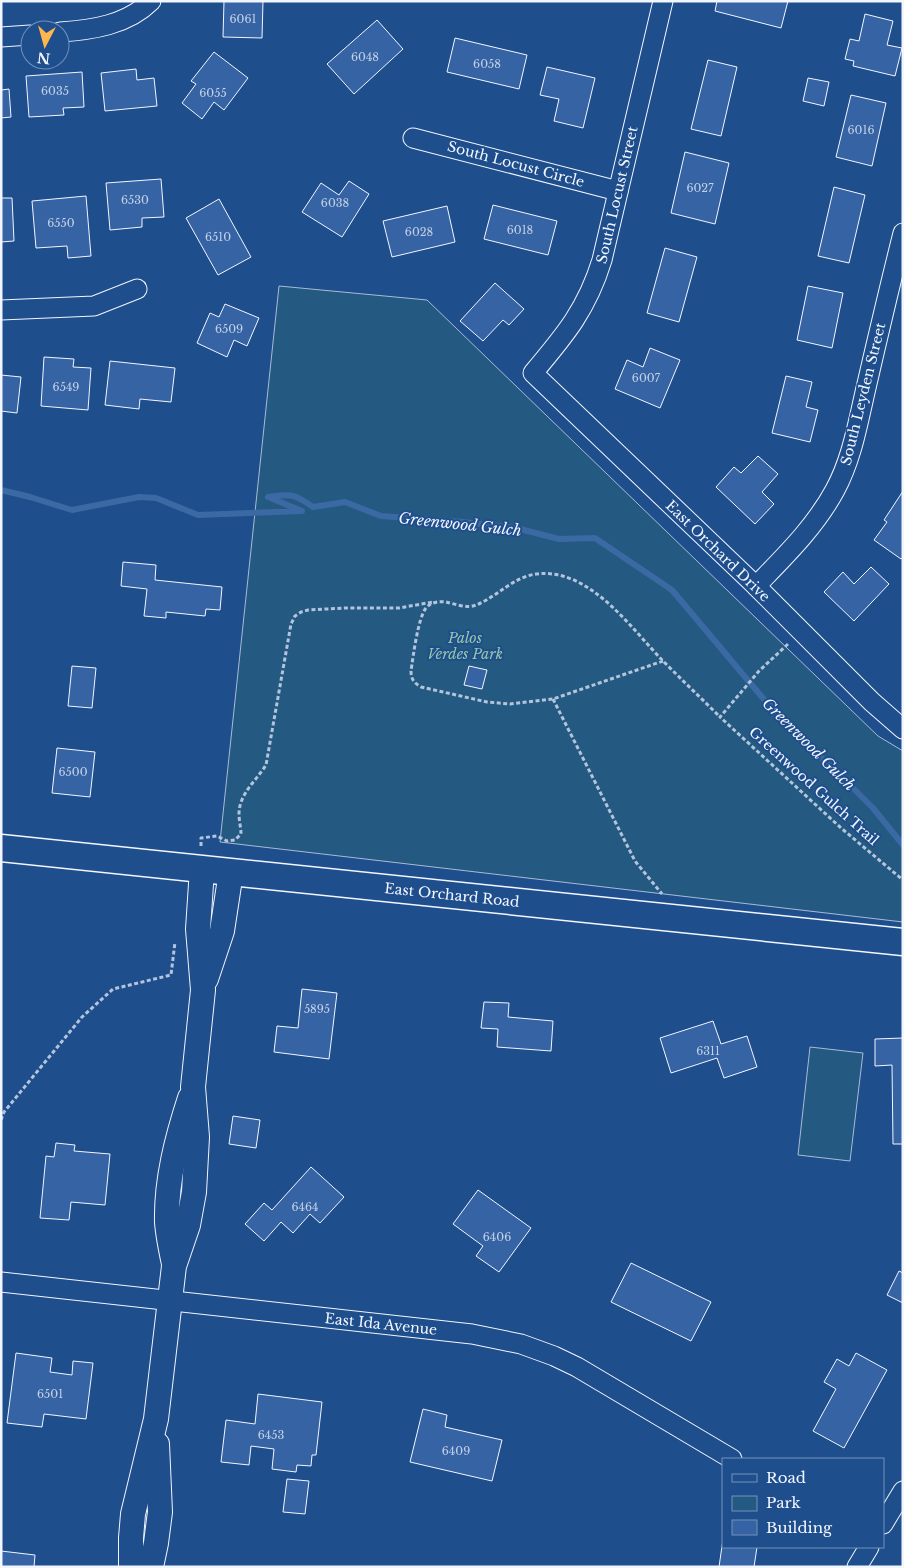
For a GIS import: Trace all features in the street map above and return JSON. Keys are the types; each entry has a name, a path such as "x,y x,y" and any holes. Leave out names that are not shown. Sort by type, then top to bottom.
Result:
{"main road":[{"name":"East Orchard Road","path":"1,848 903,942"}],"street":[{"path":"70,31 110,25 129,18 151,1"},
{"name":"South Locust Street","path":"533,373 573,324 589,294 602,260 663,1"},
{"path":"1,37 20,36"},
{"name":"South Locust Circle","path":"413,138 618,191"},
{"name":"South Leyden Street","path":"756,586 794,548 810,528 828,503 843,472 856,430 903,233"},
{"path":"1,310 94,306 137,290"},
{"name":"East Orchard Drive","path":"533,373 756,586 872,702 903,730"},
{"path":"131,1567 133,1514 156,1419 174,1266 167,1222 170,1187 178,1136 193,1087 203,990 198,929 202,869"},
{"path":"203,990 222,931 231,872"},
{"name":"East Ida Avenue","path":"1,1282 472,1334 520,1344 538,1349 577,1367 730,1458"},
{"path":"151,1567 160,1512 156,1419"},
{"path":"884,1522 903,1491"},
{"path":"857,1567 868,1548"}],"path":[{"name":"Greenwood Gulch Trail","path":"202,869 201,838 217,836 227,841 235,840 240,834 239,814 246,791 266,766 291,624 296,616 308,610 399,608 433,602 472,607 487,600 518,580 535,574 553,574 569,579 600,596 720,717 841,828 903,880"},
{"path":"433,602 425,609 422,617 410,671 411,678 415,684 421,687 487,702 510,704 553,699 663,661"},
{"path":"720,717 759,671 802,631"},
{"path":"553,699 635,861 664,897 672,918"},
{"path":"1,1120 4,1112 82,1017 113,989 171,975 176,938"}],"green space":[{"name":"Palos Verdes Park","path":"279,286 427,300 878,736 903,751 903,922 220,842"},
{"path":"810,1047 863,1053 850,1161 798,1155"}],"building":[{"path":"224,1 263,1 262,38 223,37"},
{"path":"717,1 788,1 781,28 715,11"},
{"path":"865,14 893,21 887,45 902,48 895,76 853,66 854,61 845,59 850,39 859,41"},
{"path":"377,20 403,49 354,94 327,64"},
{"path":"455,38 527,55 519,89 447,72"},
{"path":"214,52 248,78 224,110 214,102 202,119 182,103 196,84 191,81"},
{"path":"708,60 737,67 721,136 691,129"},
{"path":"547,67 595,78 583,128 554,121 559,99 540,95"},
{"path":"136,69 137,80 154,78 157,106 105,111 101,73"},
{"path":"82,72 84,107 63,108 64,115 29,117 26,76"},
{"path":"808,78 829,82 824,106 803,101"},
{"path":"9,89 11,117 1,118 1,90"},
{"path":"851,95 886,103 872,166 836,157"},
{"path":"685,152 729,163 715,224 671,213"},
{"path":"161,179 164,217 142,218 142,227 110,230 106,183"},
{"path":"349,181 369,194 342,237 302,212 321,183 339,195"},
{"path":"834,187 865,195 849,263 818,256"},
{"path":"86,196 91,256 68,258 67,246 36,248 32,201"},
{"path":"1,198 12,198 14,241 1,242"},
{"path":"219,199 251,257 218,275 186,218"},
{"path":"493,205 557,221 548,255 484,239"},
{"path":"447,206 455,242 392,257 383,221"},
{"path":"665,248 697,257 679,322 647,313"},
{"path":"495,283 524,309 509,325 503,320 483,341 460,321"},
{"path":"808,286 843,293 832,348 797,340"},
{"path":"225,304 259,318 247,346 234,340 227,357 197,343 210,313 219,317"},
{"path":"650,348 680,360 660,408 615,389 627,360 643,367"},
{"path":"44,357 74,359 73,367 91,368 88,410 41,406"},
{"path":"110,361 175,368 171,402 140,399 139,409 105,405"},
{"path":"1,375 21,377 17,413 1,411"},
{"path":"786,376 812,382 806,407 818,410 810,442 772,433"},
{"path":"758,456 778,474 762,492 774,504 755,524 716,487 734,467 741,473"},
{"path":"903,491 903,557 901,559 874,540 887,522 884,520"},
{"path":"123,562 156,565 155,580 222,587 220,610 206,609 205,616 166,612 166,618 144,616 147,589 121,586"},
{"path":"871,567 889,584 854,621 824,592 843,572 854,584"},
{"path":"72,666 96,668 92,708 68,706"},
{"path":"469,666 487,670 482,689 464,685"},
{"path":"57,748 95,752 90,797 52,793"},
{"path":"302,989 337,993 329,1059 274,1052 277,1026 298,1028"},
{"path":"484,1002 509,1003 508,1017 553,1021 551,1051 497,1047 498,1029 481,1028"},
{"path":"713,1021 721,1044 747,1036 757,1067 724,1078 717,1058 671,1073 660,1038"},
{"path":"903,1038 903,1144 893,1144 892,1065 875,1066 875,1039"},
{"path":"233,1116 260,1120 256,1148 229,1144"},
{"path":"56,1143 75,1145 74,1151 110,1154 105,1205 71,1202 69,1220 40,1218 46,1156 54,1157"},
{"path":"311,1167 344,1197 320,1223 310,1214 293,1233 281,1222 264,1241 245,1224 264,1203 272,1210"},
{"path":"478,1190 531,1228 499,1272 476,1256 483,1246 453,1224"},
{"path":"631,1263 711,1302 691,1341 611,1302"},
{"path":"899,1271 903,1273 903,1303 887,1295"},
{"path":"16,1353 52,1358 50,1372 72,1375 73,1361 93,1363 86,1419 44,1414 42,1427 7,1423"},
{"path":"856,1353 887,1370 844,1448 813,1431 836,1389 824,1382 837,1359 849,1366"},
{"path":"258,1394 322,1402 316,1455 312,1455 311,1466 297,1465 296,1472 272,1469 274,1449 251,1446 249,1465 221,1462 226,1420 255,1424"},
{"path":"423,1409 447,1415 445,1427 502,1440 492,1481 410,1462"},
{"path":"287,1479 309,1481 305,1514 283,1512"},
{"path":"722,1546 722,1548 757,1548 754,1567 719,1567"},
{"path":"1,1551 35,1555 34,1567 1,1567"}],"waterway":[{"name":"Greenwood Gulch","path":"1,490 72,510 139,497 156,498 198,515 302,511 268,497 288,495 301,499 313,507 345,502 381,516 516,528 559,539 595,538 672,590 762,697 873,808 903,845"}]}
